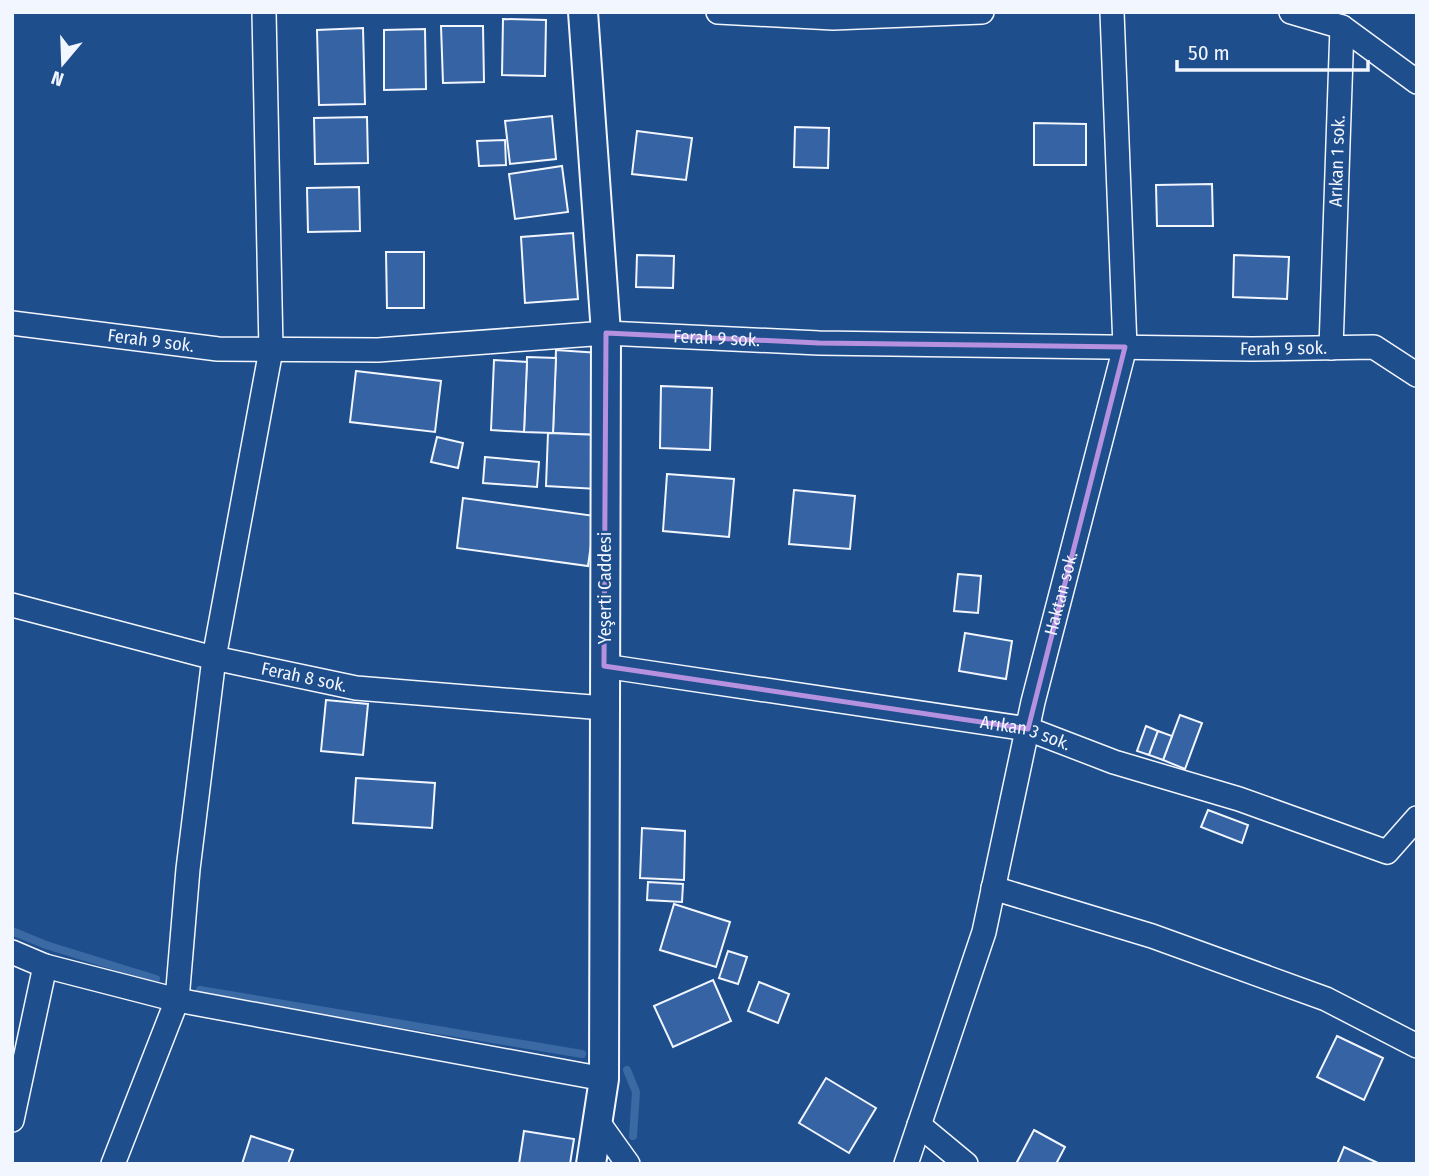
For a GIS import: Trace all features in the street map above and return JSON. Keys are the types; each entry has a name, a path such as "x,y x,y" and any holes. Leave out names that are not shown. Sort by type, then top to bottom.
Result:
{"street":[{"path":"113,1164 177,1000 188,869 215,659 271,350 264,12"},
{"name":"Yeşerti Caddesi","path":"583,12 606,332 604,1079 591,1164"},
{"path":"718,12 832,19 982,12"},
{"name":"Haktan sok.","path":"906,1164 984,932 1028,729 1125,347 1112,12"},
{"path":"1291,12 1342,27 1417,82"},
{"name":"Arıkan 1 sok.","path":"1331,348 1342,27"},
{"name":"Ferah 9 sok.","path":"12,323 218,349 271,350 378,350 606,332 819,343 1374,347 1417,374"},
{"name":"Ferah 8 sok.","path":"12,605 215,659 356,688 604,708"},
{"name":"Arıkan 3 sok.","path":"604,666 1028,729 1114,762 1239,799 1387,852 1417,818"},
{"path":"993,888 1152,936 1326,999 1417,1046"},
{"path":"12,952 45,966 177,1000 604,1079"},
{"path":"12,1120 45,966"},
{"path":"598,1122 628,1164"},
{"path":"919,1125 966,1164"}],"highlighted area":[{"path":"606,333 819,343 1125,347 1028,729 604,666"}],"building":[{"path":"503,19 546,20 545,76 502,75"},
{"path":"441,26 483,26 484,82 443,83"},
{"path":"363,28 365,104 319,105 317,30"},
{"path":"425,29 426,89 384,90 384,30"},
{"path":"552,116 556,159 510,164 505,121"},
{"path":"367,117 368,163 315,164 314,118"},
{"path":"1034,123 1086,124 1086,165 1034,165"},
{"path":"795,127 829,128 828,168 794,167"},
{"path":"637,131 692,138 686,180 632,174"},
{"path":"505,140 506,165 479,166 477,141"},
{"path":"562,166 568,212 515,219 509,174"},
{"path":"1212,184 1213,226 1157,226 1156,185"},
{"path":"359,187 360,231 308,232 307,188"},
{"path":"573,233 578,299 525,303 521,237"},
{"path":"386,252 424,252 424,308 387,308"},
{"path":"637,255 674,256 673,288 636,287"},
{"path":"1234,255 1289,257 1287,299 1233,297"},
{"path":"556,350 599,353 596,435 553,433"},
{"path":"527,357 556,358 553,433 524,432"},
{"path":"494,360 527,362 524,432 491,430"},
{"path":"356,371 441,381 435,432 350,422"},
{"path":"661,386 712,388 710,450 660,448"},
{"path":"548,433 600,435 597,489 546,486"},
{"path":"437,437 463,443 458,468 431,462"},
{"path":"485,457 539,462 537,487 483,483"},
{"path":"667,474 734,479 729,537 663,531"},
{"path":"794,490 855,496 850,549 789,544"},
{"path":"463,498 595,516 588,566 457,548"},
{"path":"958,574 981,576 978,613 954,611"},
{"path":"965,633 1012,641 1006,679 959,671"},
{"path":"326,700 368,704 363,755 321,751"},
{"path":"1180,715 1202,723 1185,769 1163,760"},
{"path":"1146,726 1158,731 1149,755 1137,751"},
{"path":"1158,731 1172,736 1163,760 1149,755"},
{"path":"356,778 435,783 432,828 353,823"},
{"path":"1208,810 1248,825 1242,843 1201,827"},
{"path":"642,828 685,831 684,880 640,878"},
{"path":"648,882 683,884 682,902 647,900"},
{"path":"674,904 730,922 716,967 660,950"},
{"path":"728,951 747,957 738,984 719,978"},
{"path":"713,980 731,1021 673,1047 654,1006"},
{"path":"759,982 789,994 778,1023 748,1011"},
{"path":"1337,1036 1383,1058 1364,1100 1317,1077"},
{"path":"826,1078 876,1108 849,1153 799,1123"},
{"path":"1034,1130 1065,1147 1056,1164 1016,1164"},
{"path":"524,1131 574,1139 570,1164 519,1164"},
{"path":"251,1136 293,1150 288,1164 242,1164"},
{"path":"1344,1147 1380,1164 1337,1164"}],"waterway":[{"path":"12,931 46,945 156,979"},
{"path":"200,990 582,1054"},
{"path":"627,1070 636,1092 633,1136"}]}
